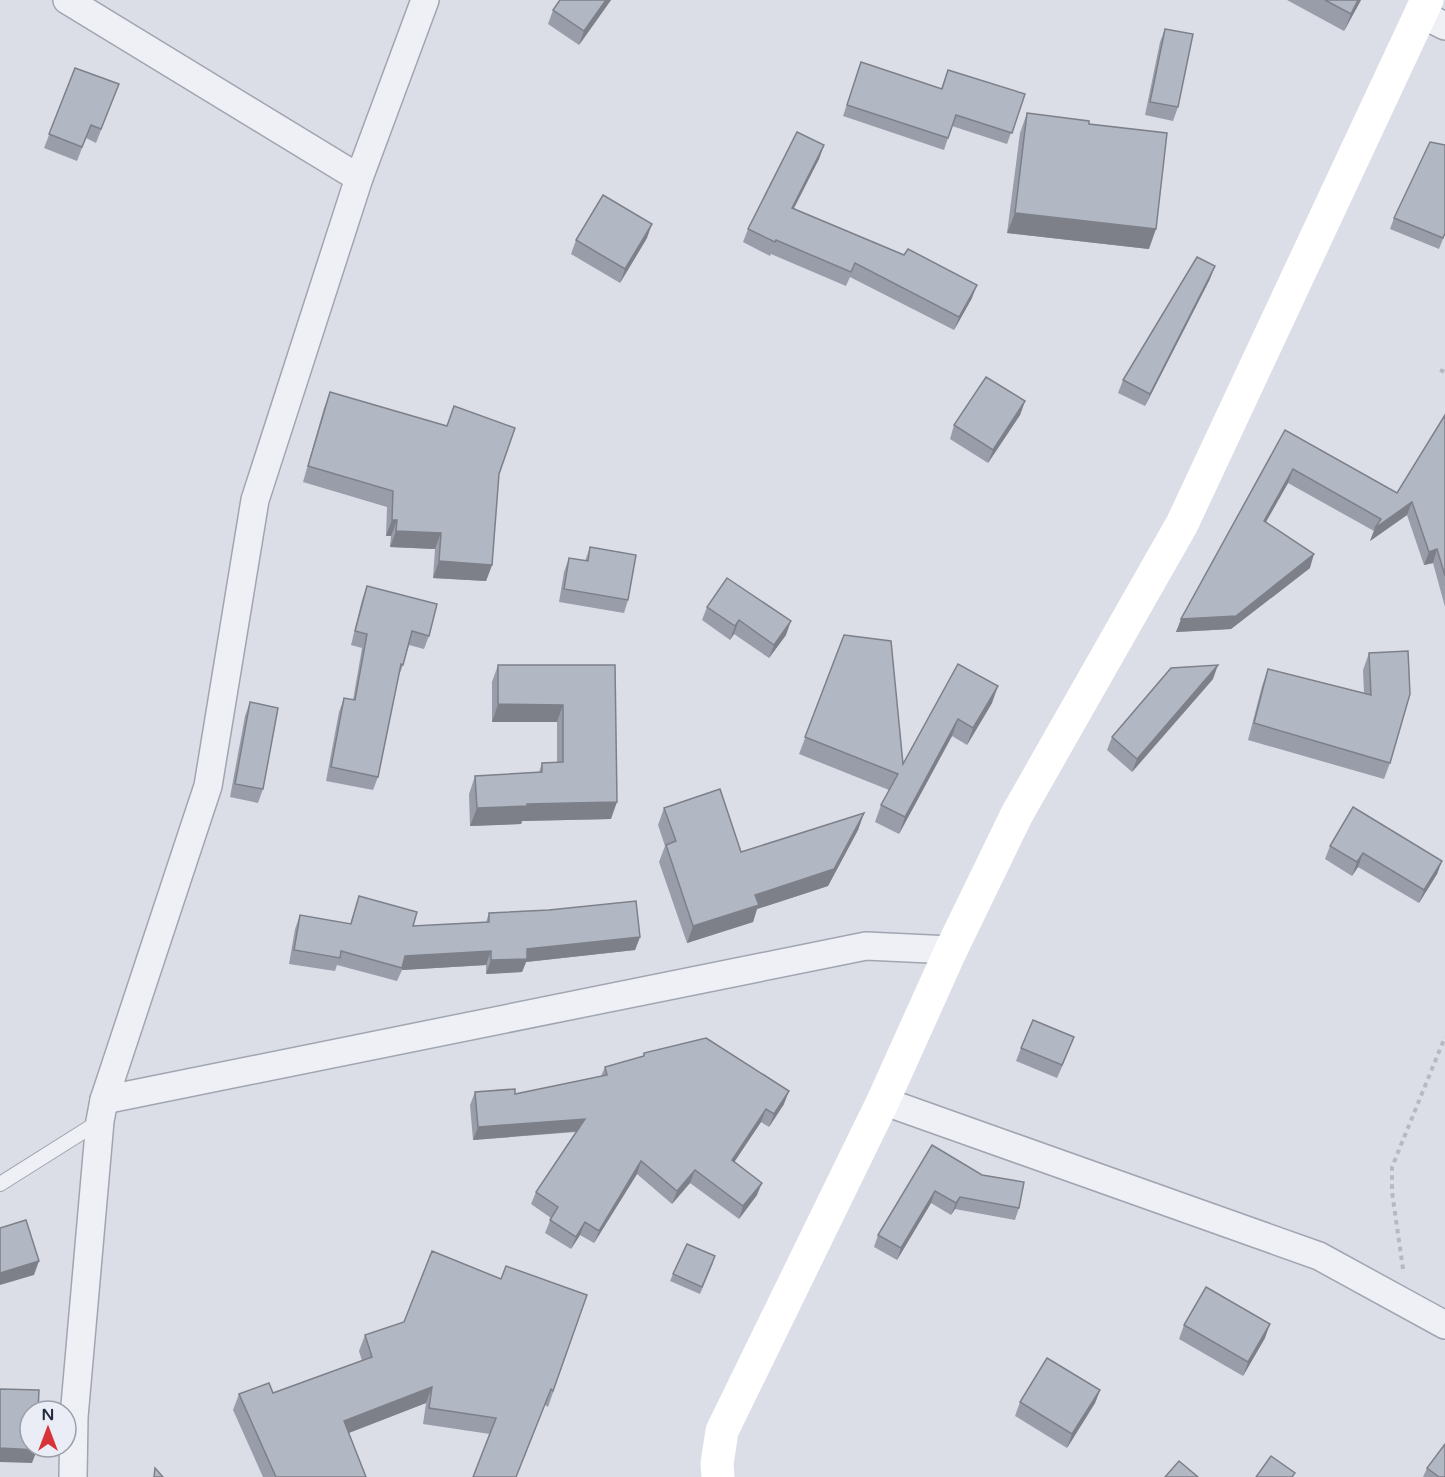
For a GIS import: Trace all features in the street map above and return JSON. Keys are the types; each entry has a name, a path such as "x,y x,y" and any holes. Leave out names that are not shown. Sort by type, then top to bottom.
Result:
{"main road":[{"path":"718,1477 717,1464 722,1431 883,1101 951,950 1017,814 1182,524 1431,13"}],"street":[{"path":"67,0 359,178"},
{"path":"74,1477 74,1417 102,1111 208,786 255,500 359,178 424,0"},
{"path":"102,1111 866,945 951,950"},
{"path":"883,1101 1318,1256 1445,1325"}],"lane":[{"path":"0,1184 102,1111"}],"path":[{"path":"1408,1305 1392,1192 1392,1167 1445,1037"}],"building":[{"path":"560,0 606,0 584,31 553,10"},
{"path":"1325,0 1358,0 1351,14"},
{"path":"1165,29 1193,34 1178,107 1150,102"},
{"path":"861,62 942,89 948,70 1025,94 1012,133 956,115 948,138 847,105"},
{"path":"75,68 119,84 101,129 91,125 82,147 49,134"},
{"path":"1027,113 1089,121 1089,124 1167,133 1156,229 1015,213"},
{"path":"797,132 824,145 792,208 904,255 908,249 977,285 959,317 855,263 851,272 748,229"},
{"path":"1430,142 1445,145 1445,233 1443,238 1394,218"},
{"path":"603,195 652,224 625,269 576,240"},
{"path":"1197,257 1215,266 1150,394 1123,380"},
{"path":"986,377 1025,401 993,450 954,425"},
{"path":"330,392 447,426 454,406 515,428 499,474 492,565 439,561 441,533 396,531 397,520 392,520 393,491 308,466"},
{"path":"1445,415 1445,576 1437,549 1429,552 1412,502 1375,528 1381,519 1293,469 1264,521 1314,554 1236,616 1181,619 1285,430 1397,493"},
{"path":"590,547 636,555 628,600 564,589 569,558 588,561"},
{"path":"727,578 791,621 774,645 739,620 735,626 707,607"},
{"path":"367,586 437,604 429,636 412,631 403,665 401,664 378,777 331,767 344,698 355,700 367,634 355,631"},
{"path":"844,635 891,641 903,764 958,664 998,686 973,728 958,719 905,817 881,805 898,774 805,737"},
{"path":"1408,651 1410,694 1390,763 1254,723 1268,669 1371,695 1369,653"},
{"path":"498,665 615,665 617,802 527,804 527,806 477,808 475,776 542,772 542,763 563,762 563,705 498,704"},
{"path":"1218,665 1137,759 1112,737 1171,668"},
{"path":"250,702 278,708 263,789 235,784"},
{"path":"720,789 741,852 864,813 834,869 755,895 759,905 693,926 666,845 676,841 664,808"},
{"path":"1353,807 1442,861 1424,890 1363,853 1357,862 1330,846"},
{"path":"359,896 417,912 413,926 489,922 489,913 549,910 636,901 640,937 527,949 527,959 491,960 491,951 405,956 402,968 341,951 340,958 294,950 300,915 351,924"},
{"path":"1033,1020 1074,1037 1062,1065 1021,1048"},
{"path":"706,1038 789,1091 774,1114 766,1109 732,1160 762,1183 743,1206 695,1170 677,1191 641,1161 599,1231 585,1222 576,1237 550,1220 558,1207 536,1192 585,1119 478,1127 475,1092 515,1089 515,1094 607,1075 605,1067 644,1056 644,1053"},
{"path":"932,1145 982,1175 1024,1182 1019,1208 960,1197 956,1203 935,1191 901,1248 878,1235"},
{"path":"26,1220 39,1261 0,1273 0,1228"},
{"path":"687,1244 715,1256 702,1287 673,1274"},
{"path":"432,1251 501,1279 506,1266 587,1295 553,1391 551,1389 516,1477 473,1477 496,1418 429,1408 432,1387 344,1421 366,1477 276,1477 239,1394 269,1383 273,1393 372,1357 365,1335 404,1322"},
{"path":"1206,1287 1270,1324 1248,1362 1184,1325"},
{"path":"1047,1358 1100,1390 1072,1434 1020,1402"},
{"path":"0,1389 39,1390 39,1399 18,1399 18,1449 0,1448"},
{"path":"1445,1444 1445,1477 1439,1477 1427,1468"},
{"path":"1271,1456 1295,1473 1292,1477 1256,1477"},
{"path":"1179,1461 1198,1477 1165,1477"},
{"path":"155,1468 163,1477 154,1477"}]}
